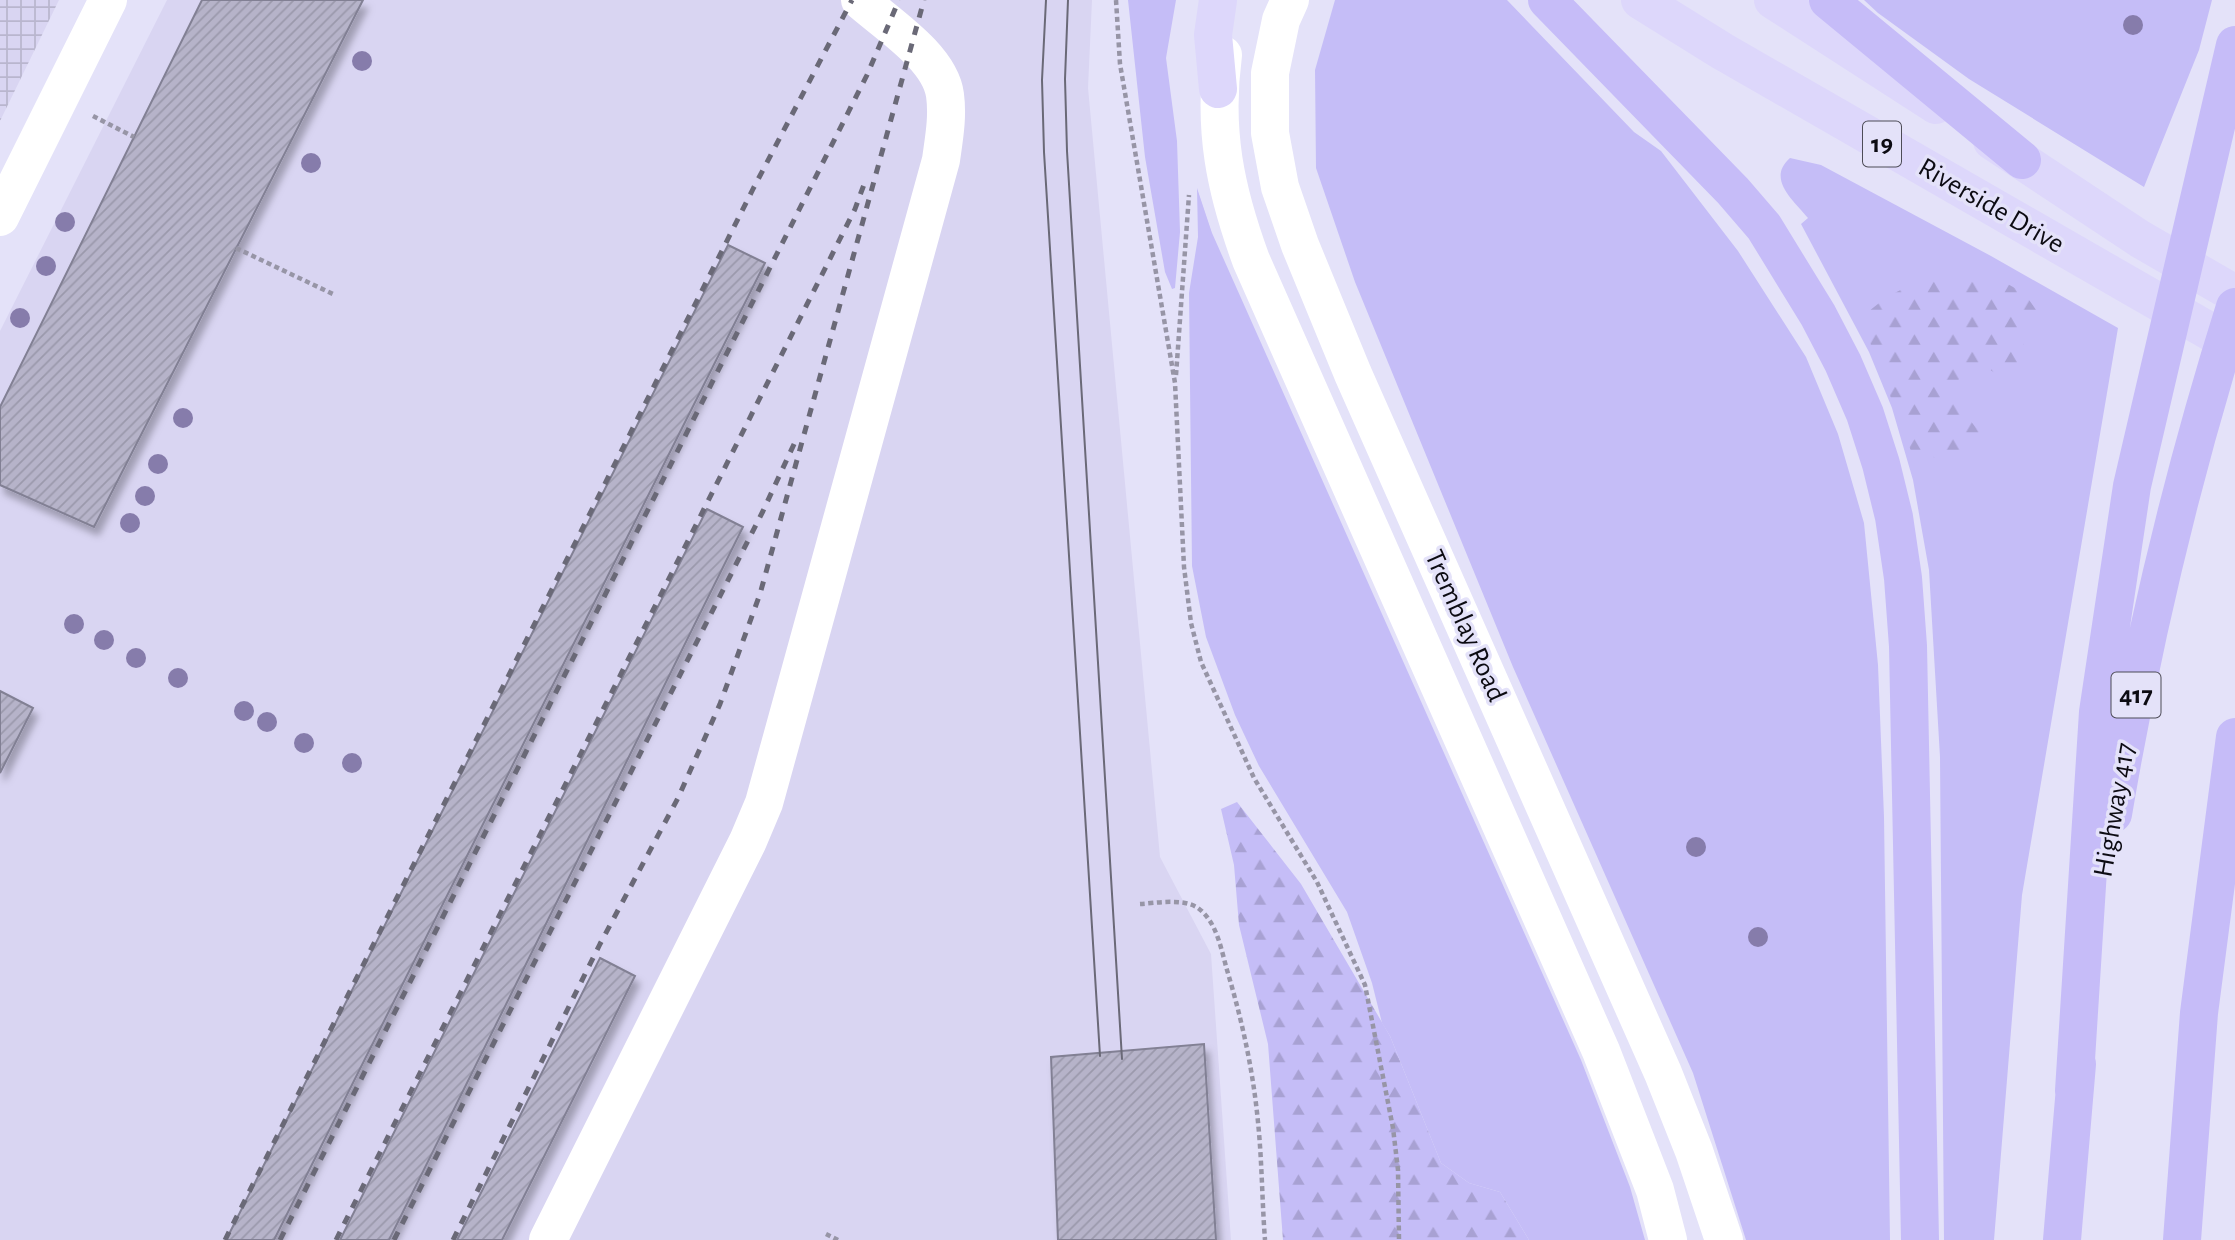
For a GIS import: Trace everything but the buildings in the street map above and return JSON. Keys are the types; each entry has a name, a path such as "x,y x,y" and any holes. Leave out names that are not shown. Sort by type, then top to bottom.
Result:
{"highway":[{"path":"1547,0 1724,181 1764,227 1790,267 1843,363 1865,414 1881,464 1894,517 1903,578 1908,646 1920,1240"},
{"path":"1828,0 2022,160"},
{"path":"2074,1091 2098,712 2132,486 2235,45"},
{"name":"Highway 417","path":"2062,1240 2074,1091 2091,949 2127,734 2165,557 2213,377 2235,307"},
{"path":"2182,1240 2199,1013 2235,737"}],"main road":[{"path":"1218,0 1213,35 1219,89"},
{"name":"Riverside Drive","path":"1640,0 1722,51 2235,346"},
{"name":"Riverside Drive","path":"1773,0 2140,239 2235,294"}],"street":[{"path":"0,217 108,0"},
{"path":"548,1240 748,841 764,803 941,160 946,125 945,94 940,78 912,44 860,0"},
{"name":"Tremblay Road","path":"1235,0 1225,38 1219,89 1220,136 1234,214 1251,260 1601,1051 1655,1190 1668,1240"},
{"name":"Tremblay Road","path":"1290,0 1281,20 1270,74 1270,132 1280,187 1296,233 1353,374 1663,1073 1694,1151 1724,1240"}],"path":[{"path":"1116,0 1120,64 1175,383 1184,567 1191,623 1201,662 1254,778 1317,882 1365,985 1393,1128 1398,1170 1399,1240"},
{"path":"92,116 134,137"},
{"path":"1175,383 1190,206 1189,188"},
{"path":"236,248 335,295"},
{"path":"1140,904 1189,904 1197,907 1212,925 1219,942 1242,1019 1250,1058 1258,1122 1265,1240"},
{"path":"826,1234 838,1240"}],"shaded area":[{"path":"0,0 59,0 0,121"},
{"path":"167,0 1092,0 1088,88 1160,857 1211,954 1231,1240 0,1240 0,331"}],"green space":[{"path":"1128,0 1176,0 1166,58 1177,141 1180,232 1175,288 1172,289 1165,272 1145,157"},
{"path":"1335,0 1507,0 1634,132 1661,151 1738,251 1806,357 1838,434 1864,523 1878,665 1884,817 1890,1240 1746,1240 1693,1073 1513,667 1355,282 1316,168 1315,70"},
{"path":"1864,0 2212,0 2199,50 2144,187 1969,79"},
{"path":"1790,158 1821,165 2118,328 2022,895 1994,1240 1944,1240 1940,757 1929,570 1913,480 1892,408 1869,352 1801,224 1808,218 1781,182 1783,166"},
{"path":"1197,188 1212,233 1581,1060 1630,1187 1645,1240 1529,1240 1500,1192 1469,1183 1441,1163 1390,1036 1382,1023 1372,983 1347,912 1259,766 1235,715 1206,637 1192,566 1189,293 1198,237"},
{"path":"1941,276 1993,276 2024,293 2037,311 2025,337 2024,362 2020,371 2005,379 1987,368 1961,371 1955,395 1967,417 1980,432 1967,451 1947,458 1925,456 1911,451 1869,340 1868,312 1902,289"},
{"path":"1237,802 1301,884 1390,1036 1441,1163 1469,1183 1500,1192 1529,1240 1283,1240 1268,1044 1239,925 1234,865 1221,809"}],"tram line":[{"path":"1046,0 1042,80 1044,152 1100,1056"},
{"path":"1068,0 1065,79 1067,151 1122,1059"}],"railway":[{"path":"225,1240 753,189 852,0"},
{"path":"280,1240 867,75 899,0"},
{"path":"453,1240 600,944 678,798 720,704 760,594 924,0"},
{"path":"336,1240 855,209 866,179"},
{"path":"394,1240 763,511 795,442"}]}
